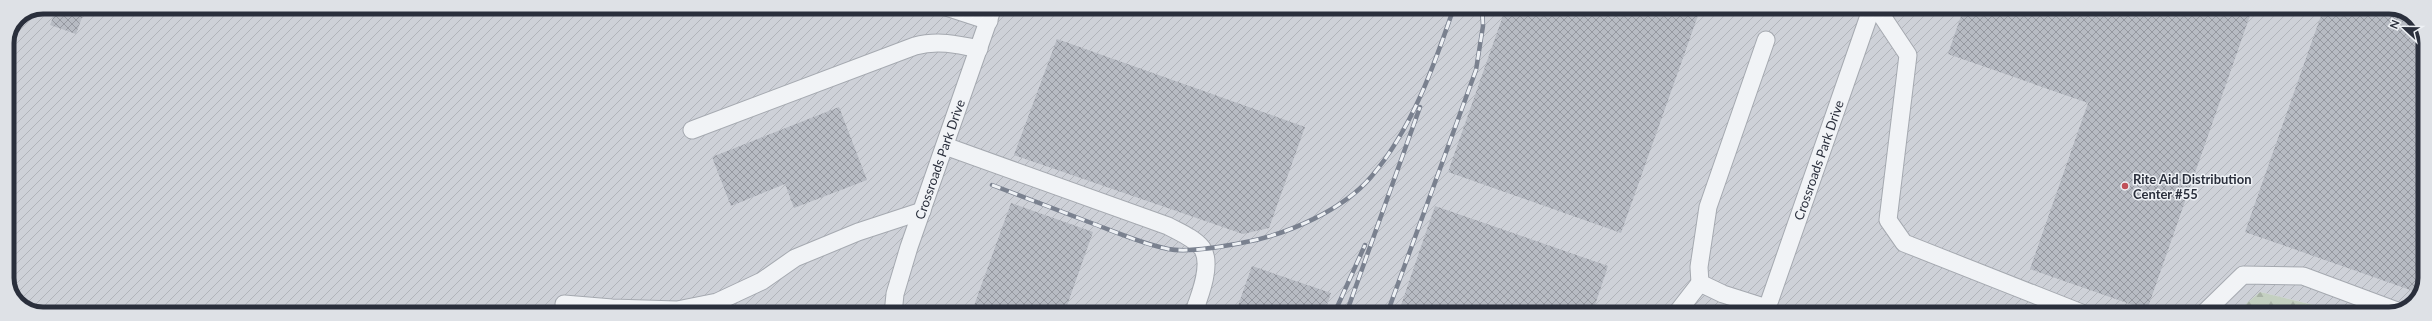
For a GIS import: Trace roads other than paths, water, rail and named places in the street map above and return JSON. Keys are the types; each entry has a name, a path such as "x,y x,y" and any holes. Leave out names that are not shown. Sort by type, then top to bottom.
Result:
{"street":[{"name":"Crossroads Park Drive","path":"894,307 895,294 922,211 991,14"},
{"name":"Crossroads Park Drive","path":"1767,307 1870,14"},
{"path":"1881,14 1908,56 1888,220 1904,243 2066,307"},
{"path":"1681,307 1700,283 1699,267 1708,207 1766,40"},
{"path":"692,130 914,46 931,42 950,42 979,49"},
{"path":"945,146 1168,226 1190,237 1202,248 1205,256 1205,275 1195,307"},
{"path":"692,307 716,302 762,281 796,258 858,232 922,211"},
{"path":"2210,307 2243,275 2303,276 2386,307"},
{"path":"1700,283 1756,307"},
{"path":"564,304 600,307"}],"railway":[{"path":"992,185 1131,238 1168,249 1197,250 1246,242 1297,227 1346,200 1371,177 1386,158 1410,118 1430,74 1452,14"},
{"path":"1390,307 1476,70 1483,26 1482,14"},
{"path":"1349,307 1420,107"},
{"path":"1337,307 1365,245"}],"place":[{"name":"Rite Aid Distribution Center #55","path":"2125,186"}]}
